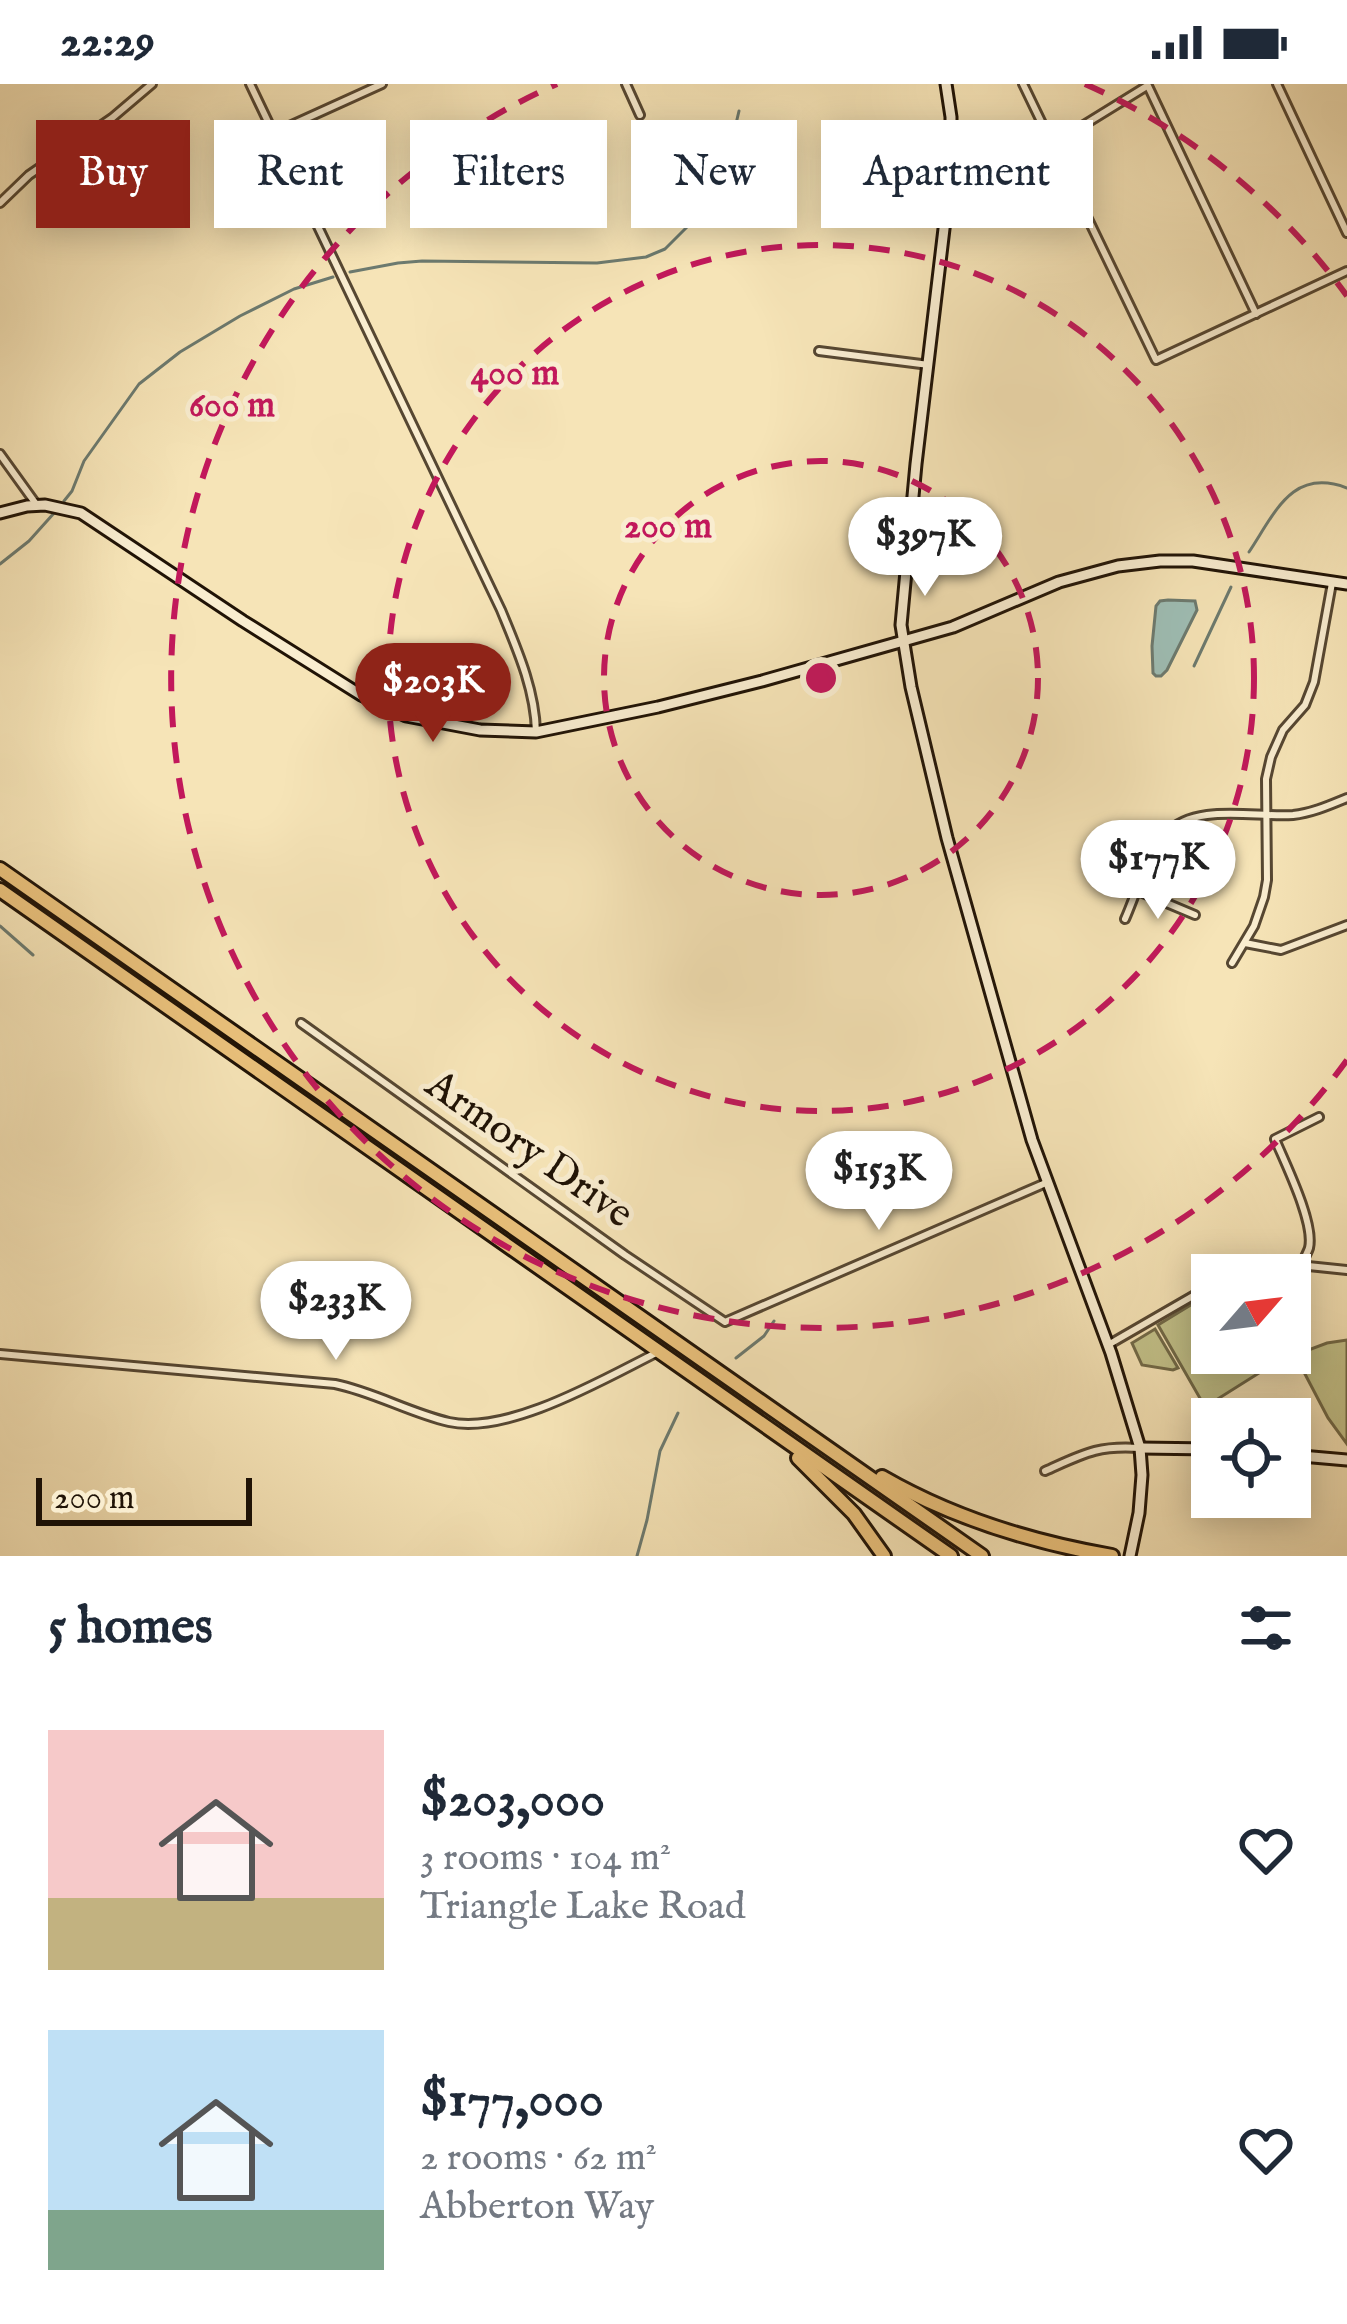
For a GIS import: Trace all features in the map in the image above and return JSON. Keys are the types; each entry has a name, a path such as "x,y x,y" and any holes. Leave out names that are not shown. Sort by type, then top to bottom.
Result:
{"highway":[{"path":"0,869 982,1556"},
{"path":"0,890 951,1556"},
{"path":"737,1407 826,1483 884,1556"},
{"path":"807,1433 901,1488 967,1518 1044,1543 1112,1556"}],"street":[{"path":"0,203 29,175 152,84"},
{"path":"250,84 268,120"},
{"path":"303,120 382,84"},
{"path":"626,84 640,115"},
{"path":"946,84 951,170 907,555 903,643 947,838 1032,1140 1108,1345 1140,1448 1139,1513 1130,1556"},
{"path":"1023,84 1041,120"},
{"path":"1276,84 1347,232"},
{"path":"1093,120 1149,85 1256,314"},
{"path":"319,228 501,610 536,707 536,732"},
{"path":"1093,228 1156,359 1347,271"},
{"path":"819,351 928,365"},
{"path":"0,454 37,505"},
{"path":"0,513 37,505 62,507 94,520 361,695 406,716 480,730 536,732 658,707 903,643 1077,575 1140,562 1193,562 1347,584"},
{"path":"1232,964 1260,911 1267,880 1266,779 1271,757 1283,730 1305,705 1314,682 1332,583"},
{"path":"1125,919 1161,841 1175,826 1204,817 1307,812 1347,798"},
{"path":"1138,891 1195,915"},
{"path":"1245,943 1281,950 1347,925"},
{"name":"Armory Drive","path":"301,1023 725,1322 1048,1182"},
{"path":"1306,1254 1309,1232 1275,1138 1319,1118"},
{"path":"1311,1267 1347,1270"},
{"path":"1108,1345 1191,1297"},
{"path":"0,1354 335,1384 469,1425 498,1423 528,1413 659,1352"},
{"path":"1045,1471 1112,1446 1191,1449"},
{"path":"1311,1457 1347,1460"}],"shaded area":[{"path":"1191,1305 1191,1374 1257,1374 1219,1398 1200,1398 1158,1325"},
{"path":"1155,1329 1178,1368 1142,1365 1132,1343"},
{"path":"1347,1340 1347,1444 1305,1374 1311,1374 1311,1349"}],"water":[{"path":"1168,600 1195,601 1197,610 1167,670 1156,676 1152,646 1156,606"}],"waterway":[{"path":"350,272 422,261 597,263 646,257 665,249 707,207 724,174 739,111"},
{"path":"64,501 84,461 139,384 180,352 240,316 294,289 333,277"},
{"path":"1249,552 1277,509 1299,489 1328,483 1347,488"},
{"path":"0,564 55,512"},
{"path":"1194,666 1231,587"},
{"path":"0,926 33,955"},
{"path":"736,1358 764,1336 774,1321"},
{"path":"637,1556 660,1451 678,1413"}]}
